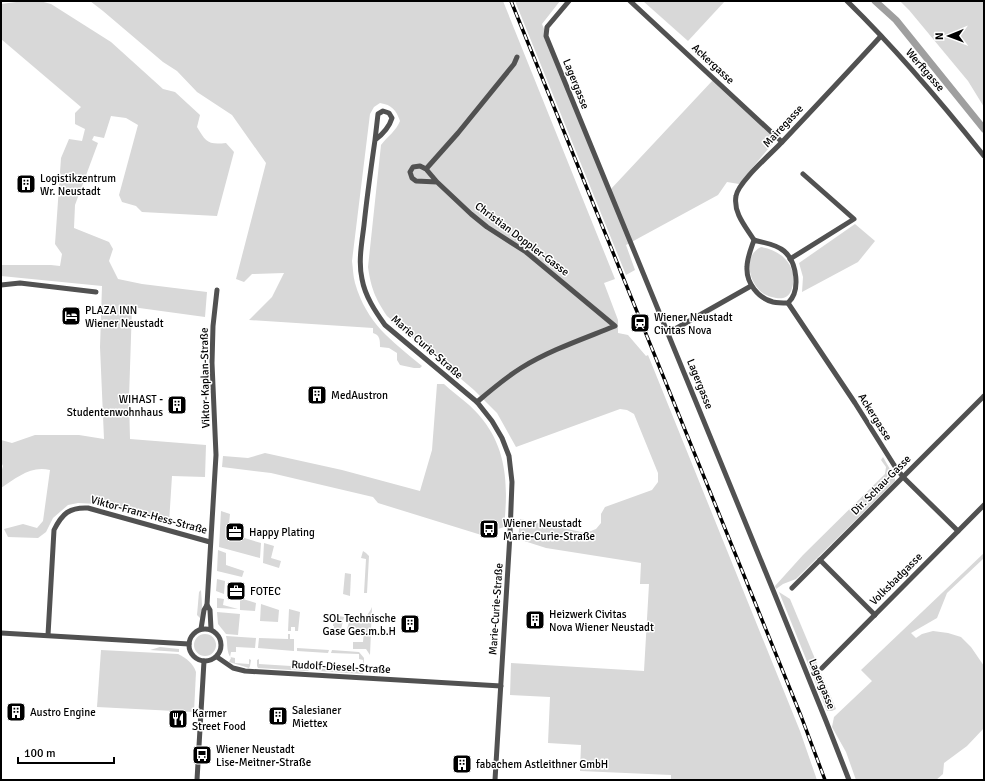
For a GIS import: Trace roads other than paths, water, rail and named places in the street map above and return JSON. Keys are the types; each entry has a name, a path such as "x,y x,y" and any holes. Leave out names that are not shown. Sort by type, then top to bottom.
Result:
{"street":[{"name":"Lagergasse","path":"569,1 547,27 546,36 826,721 848,780"},
{"name":"Ackergasse","path":"630,1 782,142"},
{"name":"Werftgasse","path":"847,1 881,36 955,120 984,156"},
{"name":"Mairegasse","path":"754,240 735,207 736,195 746,180 881,36"},
{"path":"437,182 416,181 412,178 410,172 414,168 420,166 426,169 458,133 514,64 517,57"},
{"name":"Marie Curie-Straße","path":"375,140 390,124 392,118 389,112 383,111 378,114 375,131 360,261 362,279 367,296 385,325 477,402 492,421 502,438 509,456 512,482 510,534"},
{"name":"Christian Doppler-Gasse","path":"426,169 437,182 481,223 526,252 615,326 547,354 521,368 498,383 477,402"},
{"path":"790,259 854,219 803,174"},
{"path":"754,240 779,247 790,259 794,268 796,280 792,300 788,303 773,302 761,297 751,286 746,268 754,240"},
{"path":"1,285 20,283 96,292"},
{"path":"668,333 751,286"},
{"name":"Viktor-Kaplan-Straße","path":"207,605 215,466 216,429 212,363 213,326 217,290"},
{"name":"Ackergasse","path":"788,303 855,403 885,453 903,477 958,531"},
{"name":"Dir. Schau-Gasse","path":"792,588 984,396"},
{"name":"Volksbadgasse","path":"822,668 984,505"},
{"name":"Viktor-Franz-Hess-Straße","path":"48,635 54,530 59,519 68,511 78,508 88,508 210,542"},
{"name":"Marie-Curie-Straße","path":"495,780 510,534"},
{"path":"820,560 875,615"},
{"path":"206,629 210,610 207,605"},
{"path":"206,629 204,610 207,605"},
{"path":"206,629 216,632 222,644 220,651 212,660 204,661 199,660 194,656 190,650 189,644 193,634 206,629"},
{"path":"1,633 189,644"},
{"name":"Rudolf-Diesel-Straße","path":"216,656 233,668 245,671 501,686"},
{"path":"197,780 204,661"}],"waterway":[{"path":"875,1 896,20 984,129"}],"railway":[{"path":"511,1 801,716 825,780"}],"place":[{"name":"Logistikzentrum Wr. Neustadt","path":"26,184"},
{"name":"PLAZA INN Wiener Neustadt","path":"71,316"},
{"name":"Wiener Neustadt Civitas Nova","path":"640,323"},
{"name":"MedAustron","path":"317,395"},
{"name":"WIHAST - Studentenwohnhaus","path":"177,405"},
{"name":"Wiener Neustadt Marie-Curie-Straße","path":"489,529"},
{"name":"Happy Plating","path":"235,532"},
{"name":"FOTEC","path":"236,591"},
{"name":"Heizwerk Civitas Nova Wiener Neustadt","path":"535,620"},
{"name":"SOL Technische Gase Ges.m.b.H","path":"410,624"},
{"name":"Austro Engine","path":"16,712"},
{"name":"Salesianer Miettex","path":"278,716"},
{"name":"Karmer Street Food","path":"178,719"},
{"name":"Wiener Neustadt Lise-Meitner-Straße","path":"202,755"},
{"name":"fabachem Astleithner GmbH","path":"462,764"}]}
